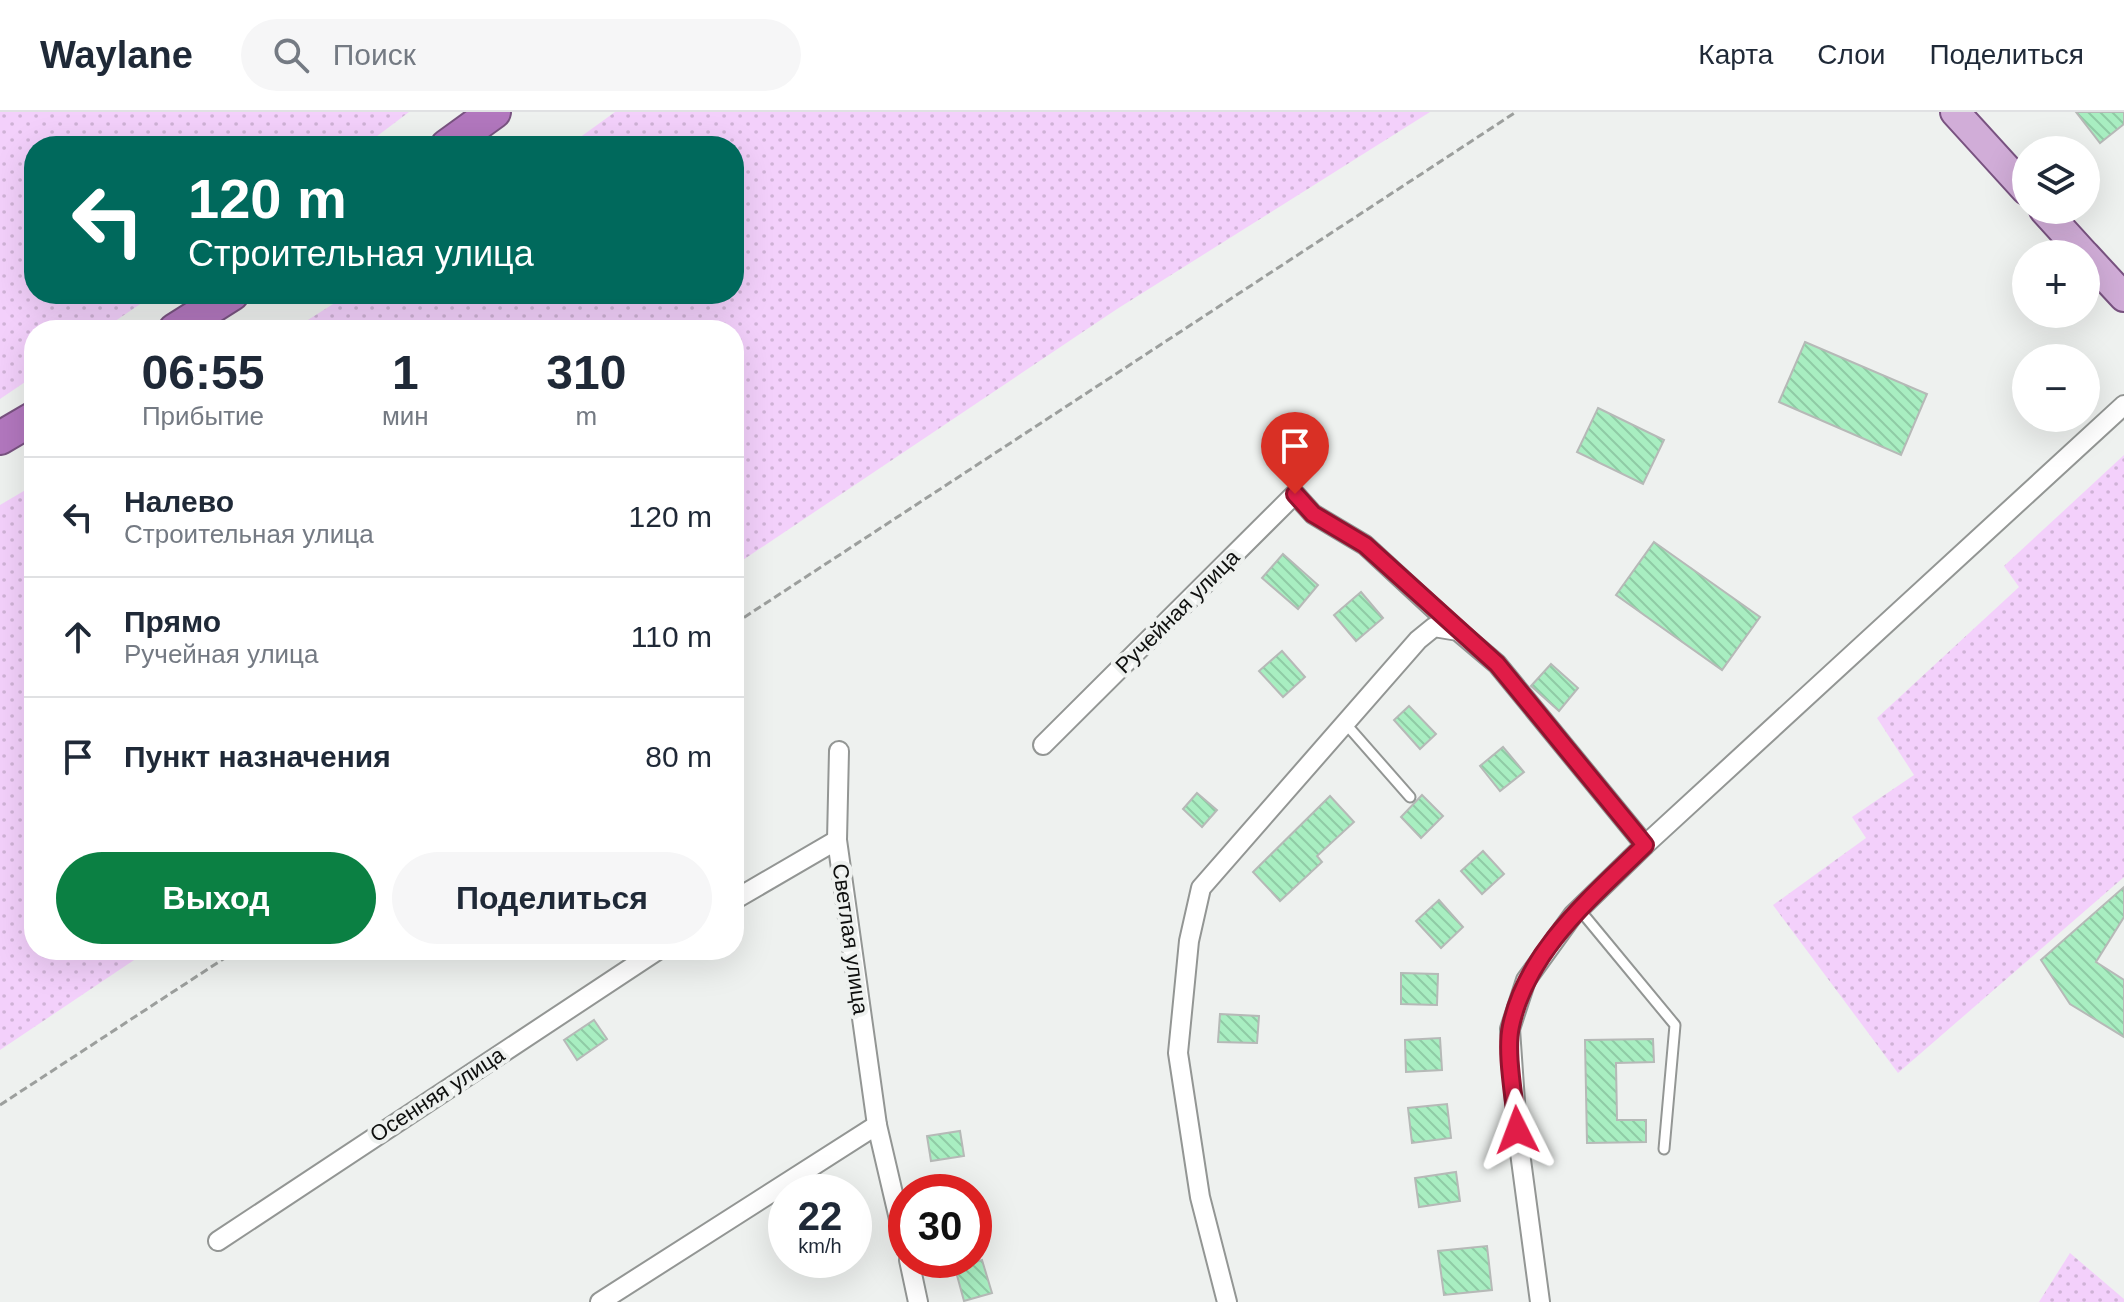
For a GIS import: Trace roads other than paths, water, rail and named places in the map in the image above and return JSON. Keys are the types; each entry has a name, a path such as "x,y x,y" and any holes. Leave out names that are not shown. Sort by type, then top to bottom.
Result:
{"highway":[{"path":"461,136 494,112"},
{"path":"191,320 216,304"},
{"path":"0,438 24,424"}],"main road":[{"path":"1955,112 2012,175"},
{"path":"2057,224 2071,240"},
{"path":"2100,271 2124,297"}],"street":[{"path":"1540,1302 1517,1130 1510,1029 1526,980 1579,909 1645,845 2124,405"},
{"name":"Ручейная улица","path":"1043,745 1295,494 1313,514 1365,545 1458,631"},
{"path":"1227,1302 1200,1197 1178,1053 1189,941 1201,888 1345,723 1434,627 1458,631 1497,664 1645,845"},
{"name":"Светлая улица","path":"839,751 837,840 877,1125 888,1174"},
{"path":"744,894 837,840"},
{"name":"Осенняя улица","path":"218,1241 643,960"},
{"path":"600,1302 877,1125"},
{"path":"913,1278 918,1302"}],"lane":[{"path":"1345,723 1410,797"},
{"path":"1579,909 1675,1025 1664,1149"}]}
